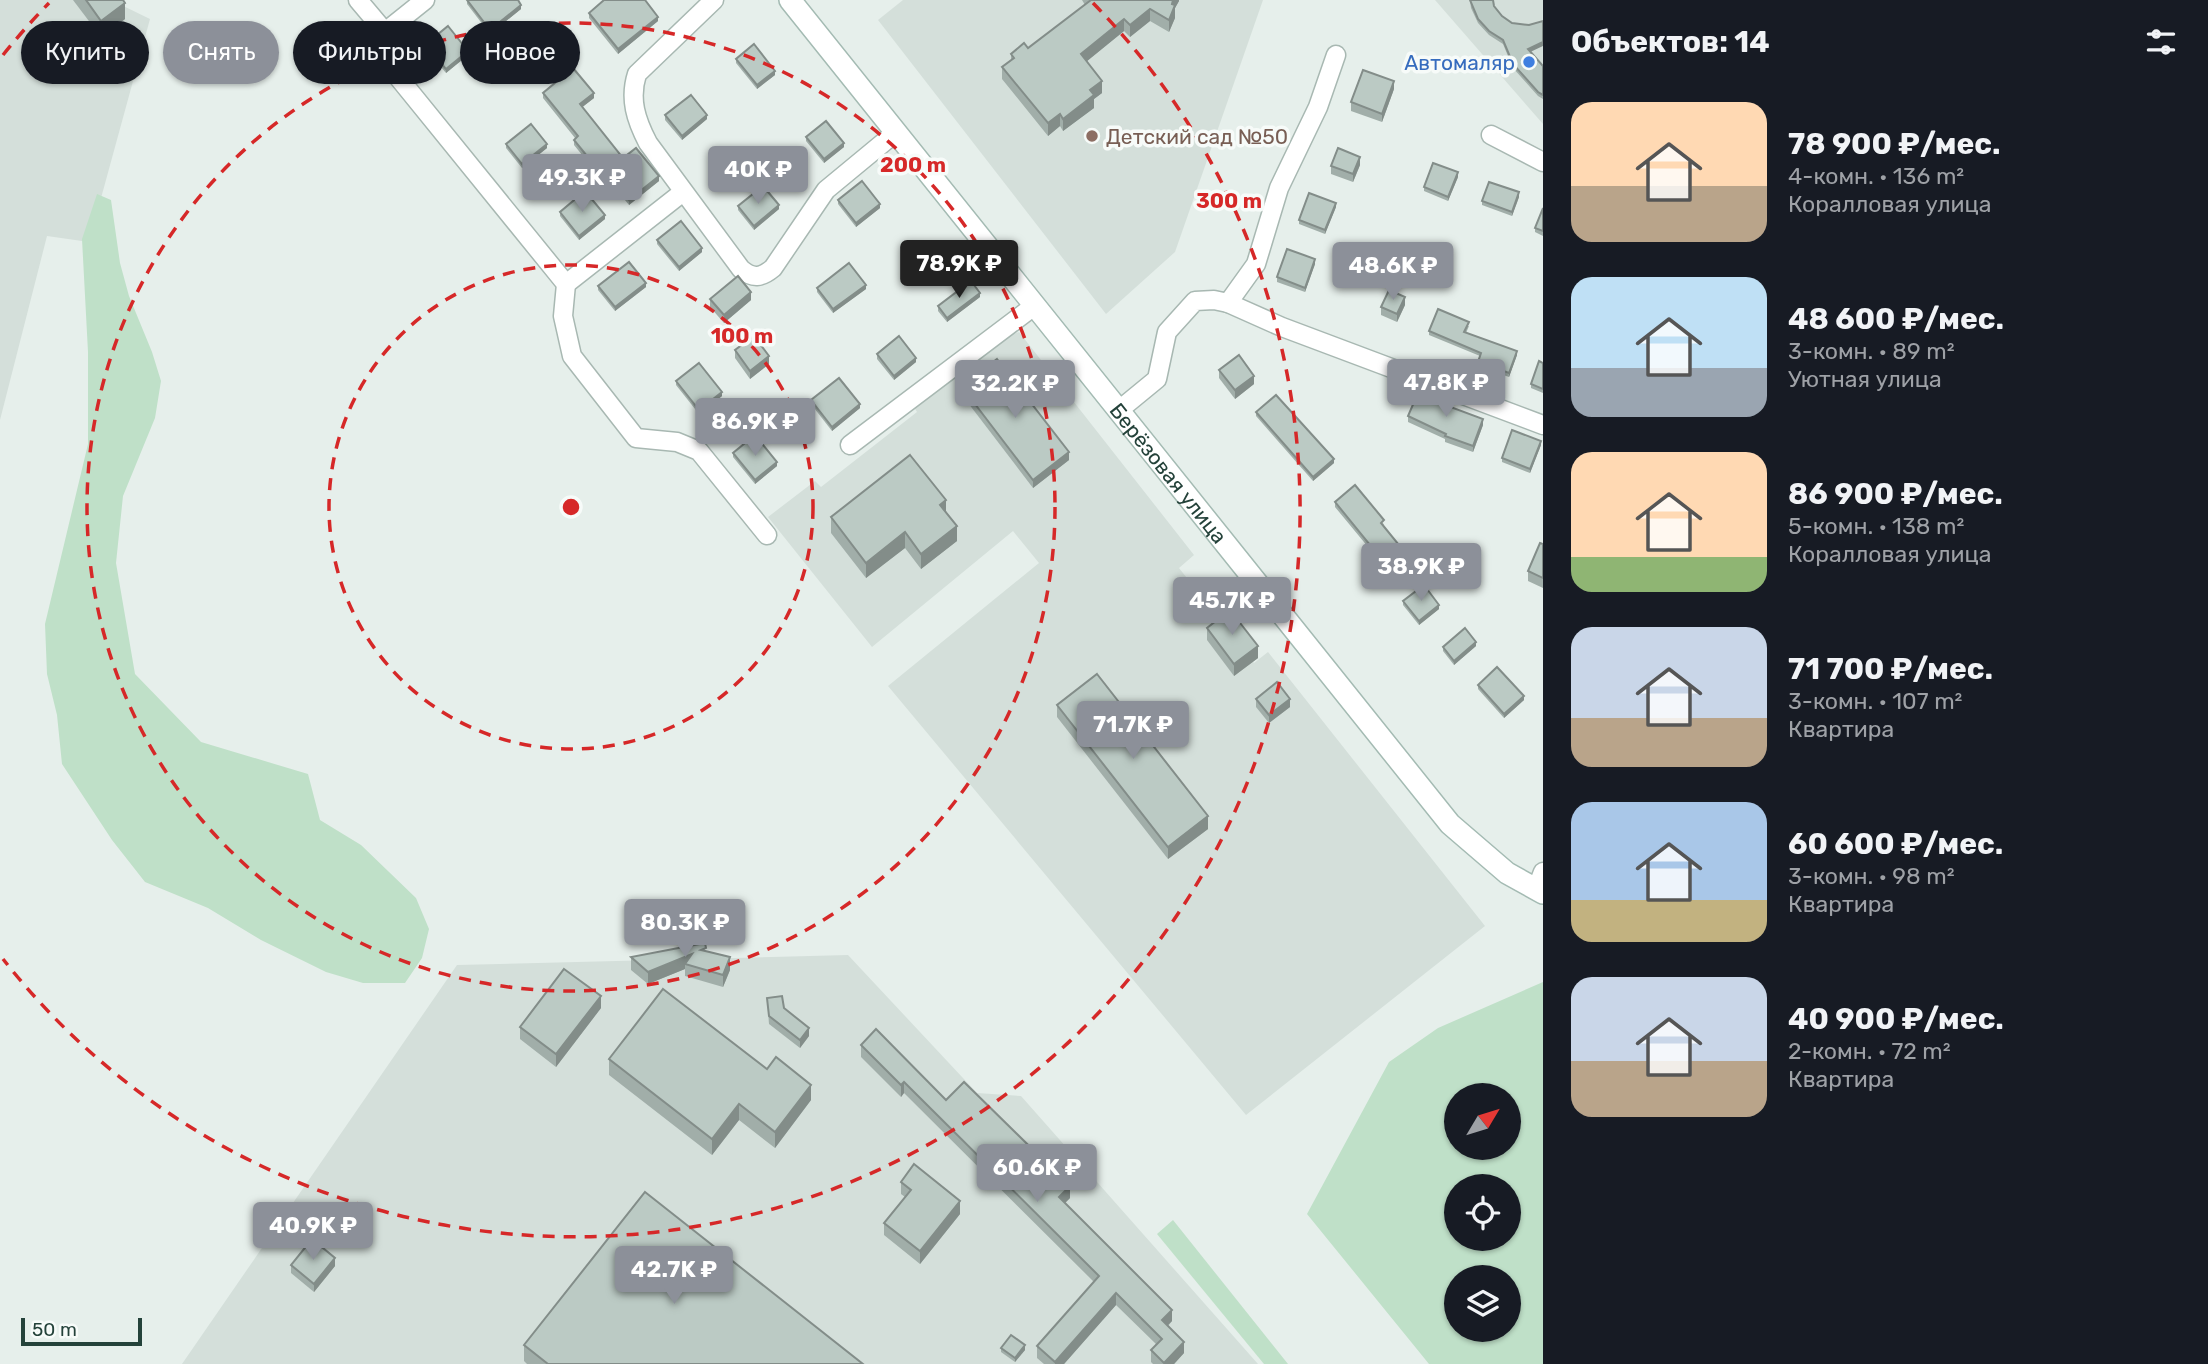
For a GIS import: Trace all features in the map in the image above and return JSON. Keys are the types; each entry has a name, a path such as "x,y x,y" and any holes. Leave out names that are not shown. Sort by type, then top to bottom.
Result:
{"main road":[{"path":"790,0 1118,411"},
{"name":"Берёзовая улица","path":"1118,411 1450,824 1507,873 1541,885"}],"street":[{"path":"358,0 375,21"},
{"path":"398,21 425,0"},
{"path":"714,0 637,74 633,88 634,105 638,124 648,143 748,275 765,275 773,268 825,190 895,133"},
{"path":"1336,55 1318,107 1279,188 1256,264 1228,303 1282,327 1543,425"},
{"path":"404,84 566,284 563,316 572,356 615,412 636,438 677,442 699,451 767,535"},
{"path":"1491,135 1543,162"},
{"path":"566,284 683,192"},
{"name":"Берёзовая улица","path":"1118,411 1157,379 1167,332 1195,301 1214,300 1228,303"},
{"path":"850,445 1034,306"}],"shaded area":[{"path":"0,0 111,0 150,19 149,23 21,21 21,84 132,84 89,242 47,236 0,420"},
{"name":"Детский сад №50","path":"903,0 1263,0 1175,252 1106,314 878,20"},
{"path":"1435,0 1543,0 1543,124"},
{"path":"1019,332 1194,555 1179,568 1254,663 1268,652 1485,926 1246,1115 888,686 1039,563 1013,531 872,647 768,517 815,481 821,487 917,412 912,404 992,342"},
{"path":"848,955 977,1093 1021,1096 1258,1364 182,1364 457,965"}],"green space":[{"path":"97,194 111,200 120,263 129,296 161,381 155,418 123,496 116,563 135,674 201,742 308,774 320,820 361,845 416,898 429,929 422,958 405,983 363,983 326,972 261,940 208,908 145,882 112,840 62,764 57,715 47,674 45,624 88,444 88,352 82,239"},
{"path":"1543,982 1543,1364 1429,1364 1307,1214 1389,1062 1438,1028"},
{"path":"1173,1220 1288,1364 1264,1364 1157,1234"}],"building":[{"path":"86,0 123,0 125,3 101,21"},
{"path":"467,0 518,0 521,5 501,21 483,21"},
{"path":"604,0 645,0 658,17 618,49 589,13"},
{"path":"1091,0 1173,0 1172,4 1175,5 1169,20 1150,9 1130,25 1124,19 1081,54 1102,81 1090,90 1094,95 1063,119 1060,114 1048,123 1002,67 1014,58 1011,54 1024,43 1028,48"},
{"path":"1470,0 1493,0 1502,16 1512,23 1529,25 1543,21 1543,42 1528,49 1543,66 1543,95 1513,64 1503,40 1489,31 1478,19"},
{"path":"448,26 460,41 460,58 446,69"},
{"path":"754,44 775,71 757,85 736,59"},
{"path":"1363,70 1394,81 1382,114 1351,102"},
{"path":"580,76 594,93 580,104 623,158 636,148 659,176 629,200 595,158 591,161 574,140 578,136 543,93 554,84 580,84"},
{"path":"691,95 707,115 682,136 665,115"},
{"path":"826,121 844,143 824,159 806,137"},
{"path":"531,124 547,144 522,164 506,144"},
{"path":"1338,148 1360,157 1353,174 1331,166"},
{"path":"1433,163 1458,172 1448,197 1424,187"},
{"path":"862,181 880,204 856,223 838,200"},
{"path":"1489,182 1519,192 1512,212 1482,201"},
{"path":"763,186 779,205 754,226 738,206"},
{"path":"585,191 605,215 579,236 560,212"},
{"path":"1309,193 1336,203 1325,230 1299,220"},
{"path":"1543,208 1543,231 1535,228"},
{"path":"681,221 702,248 679,267 657,240"},
{"path":"1287,249 1315,259 1305,288 1277,277"},
{"path":"629,262 646,283 615,307 598,286"},
{"path":"849,263 866,285 833,309 817,288"},
{"path":"738,276 751,292 724,315 710,299"},
{"path":"971,281 980,293 947,318 938,306"},
{"path":"1389,290 1405,297 1397,314 1381,307"},
{"path":"1438,309 1469,322 1464,332 1517,351 1509,373 1478,362 1481,353 1429,331"},
{"path":"754,336 769,356 750,371 735,350"},
{"path":"899,336 916,358 894,376 877,354"},
{"path":"1239,355 1254,376 1235,390 1219,370"},
{"path":"997,359 1069,452 1033,480 962,387"},
{"path":"1539,361 1543,363 1543,389 1531,384"},
{"path":"699,363 722,392 699,410 676,381"},
{"path":"839,378 860,404 832,427 811,400"},
{"path":"1418,393 1483,419 1473,446 1445,436 1446,434 1408,416"},
{"path":"1276,395 1334,459 1313,477 1256,412"},
{"path":"1512,430 1541,441 1530,469 1502,458"},
{"path":"755,435 777,462 755,480 733,453"},
{"path":"910,455 946,500 940,505 957,526 921,554 905,532 866,563 831,517"},
{"path":"1355,485 1384,520 1381,523 1408,556 1386,573 1371,554 1375,551 1335,502"},
{"path":"1540,543 1543,544 1543,578 1528,571"},
{"path":"1424,585 1439,605 1419,621 1403,601"},
{"path":"1230,610 1258,646 1234,664 1207,628"},
{"path":"1465,628 1476,642 1454,661 1443,647"},
{"path":"1497,667 1524,696 1504,714 1478,685"},
{"path":"1097,674 1208,816 1168,847 1057,705"},
{"path":"1277,682 1290,699 1269,715 1256,699"},
{"path":"705,943 706,948 701,950 730,957 723,975 685,964 692,954 648,972 631,957"},
{"path":"564,969 601,996 556,1054 520,1027"},
{"path":"663,989 767,1069 776,1057 811,1085 775,1132 739,1104 712,1139 609,1059"},
{"path":"782,996 784,1008 809,1028 800,1040 769,1016 767,998"},
{"path":"876,1029 946,1100 964,1082 1070,1186 1059,1197 1172,1310 1162,1320 1184,1342 1164,1363 1151,1350 1162,1339 1116,1293 1055,1362 1037,1346 1099,1276 904,1082 901,1085 861,1045"},
{"path":"914,1164 960,1201 920,1251 884,1223 911,1190 901,1182"},
{"path":"645,1192 863,1364 548,1364 524,1345"},
{"path":"312,1239 335,1258 314,1284 291,1265"},
{"path":"1011,1335 1025,1345 1015,1358 1001,1348"}],"place":[{"name":"Автомаляр","path":"1529,62"},
{"name":"Детский сад №50","path":"1092,136"}]}
